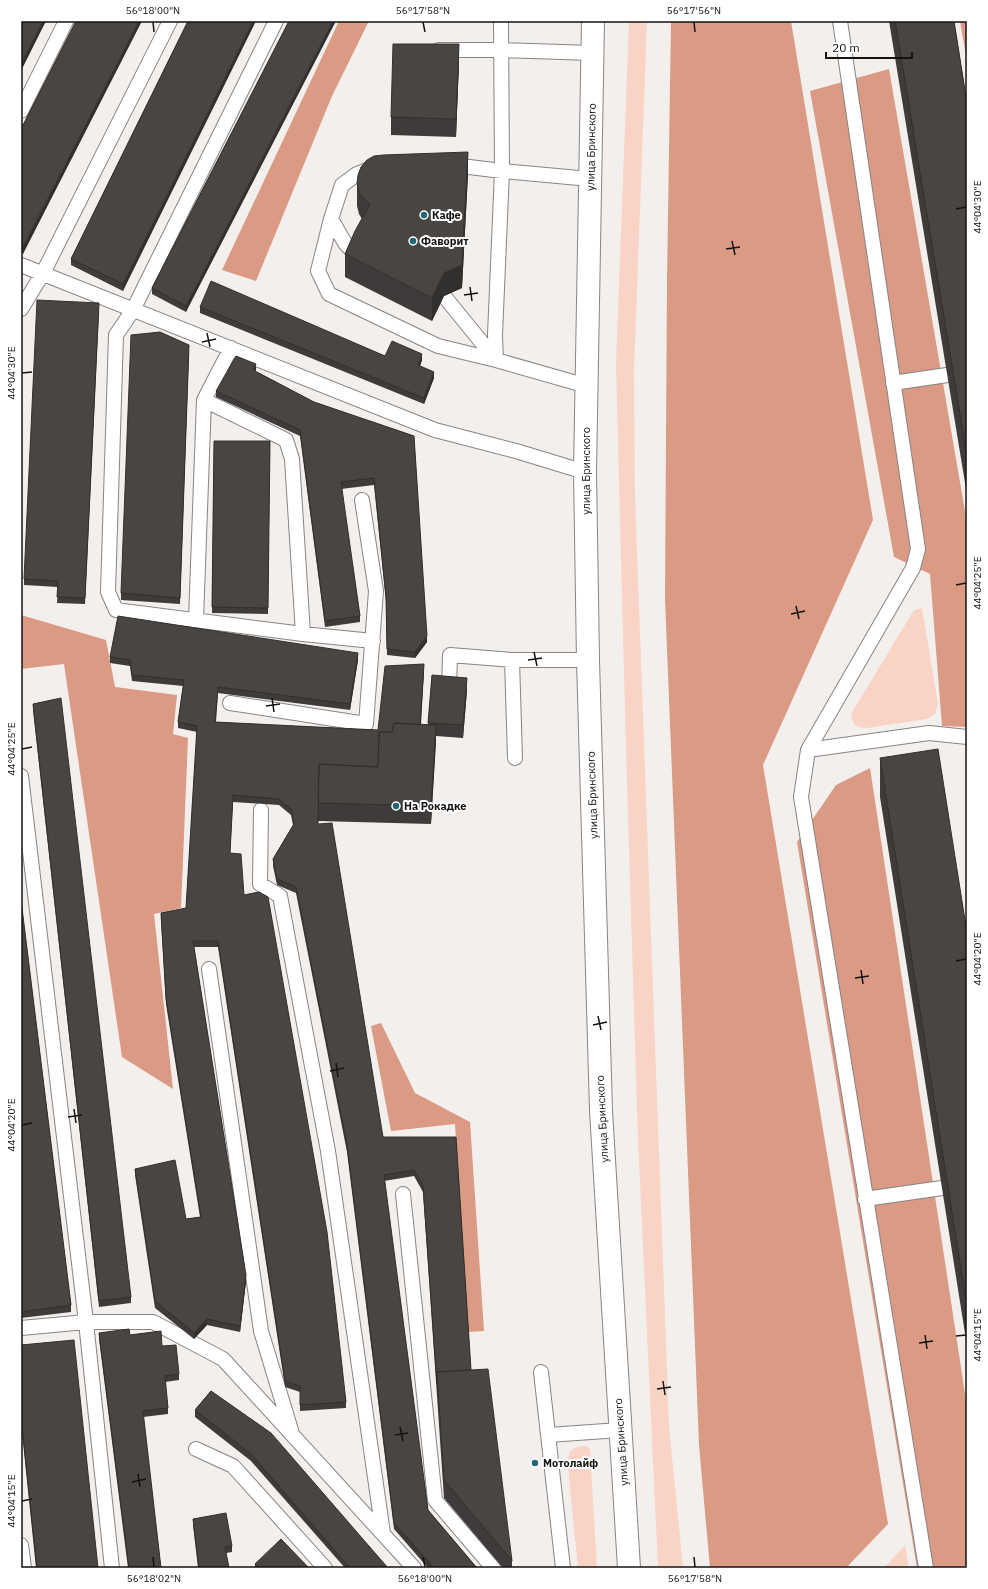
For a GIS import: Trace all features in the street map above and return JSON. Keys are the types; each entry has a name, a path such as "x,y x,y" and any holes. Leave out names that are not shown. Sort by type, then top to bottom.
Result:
{"main road":[{"name":"улица Бринского","path":"593,21 585,472 588,660 601,1111 629,1568"}],"lane":[{"path":"21,111 66,21"},
{"path":"21,309 43,273 170,21"},
{"path":"276,21 133,310 116,335 108,592 116,610 303,634 373,641"},
{"path":"496,360 495,335 502,171 501,21"},
{"path":"840,21 918,549 913,568 808,750 800,797 926,1568"},
{"path":"427,49 592,53"},
{"path":"438,166 461,166 590,179"},
{"path":"392,167 376,167 357,174 342,185 331,219 318,271 329,294 438,346 496,360 587,386"},
{"path":"331,219 345,243 355,254"},
{"path":"21,265 435,430 516,451 585,472"},
{"path":"444,296 496,360"},
{"path":"196,620 204,400 231,348"},
{"path":"893,383 947,375"},
{"path":"204,400 286,440 292,459 303,634"},
{"path":"230,703 366,724 376,591 362,500"},
{"path":"449,688 450,655 512,660 588,660"},
{"path":"512,660 515,758"},
{"path":"808,750 929,733 967,737"},
{"path":"21,776 86,1322 112,1568"},
{"path":"261,810 260,884 280,896 282,904 328,1151 383,1533"},
{"path":"209,969 261,1331 292,1434"},
{"path":"865,1199 942,1188"},
{"path":"404,1194 435,1500 493,1568"},
{"path":"21,1328 86,1322 152,1322 223,1359 414,1568"},
{"path":"541,1372 563,1568"},
{"path":"548,1435 620,1430"},
{"path":"196,1449 233,1466 325,1568"},
{"path":"21,1545 24,1568"}],"shaded area":[{"path":"339,21 369,21 332,96 256,281 222,270"},
{"path":"629,21 647,21 634,372 635,497 669,1426 683,1568 658,1568 638,1140 616,364"},
{"path":"671,21 791,21 873,520 763,765 888,1524 846,1568 710,1568 699,1445 665,599 667,281"},
{"path":"960,21 967,21 967,62"},
{"path":"889,69 967,523 967,727 942,726 930,574 894,557 810,91"},
{"path":"922,608 938,704 935,714 927,719 867,728 856,725 851,714 914,610"},
{"path":"21,615 106,640 115,687 177,695 173,734 188,738 181,908 154,914 173,1089 122,1057 64,664 21,669"},
{"path":"870,768 967,1407 967,1568 917,1568 797,842 836,785"},
{"path":"381,1023 415,1093 470,1122 484,1331 468,1332 455,1124 391,1131 371,1026"},
{"path":"586,1446 590,1449 597,1568 578,1568 568,1467 568,1458 571,1451 576,1448"},
{"path":"905,1545 909,1568 884,1568"}],"building":[{"path":"21,21 43,21 21,64"},
{"path":"76,21 139,21 23,247 21,246 21,129"},
{"path":"188,21 253,21 123,284 71,259"},
{"path":"289,21 333,21 186,306 152,288"},
{"path":"895,21 954,21 967,103 967,456"},
{"path":"393,44 459,44 456,119 391,117"},
{"name":"Фаворит","path":"468,152 462,265 444,273 432,298 345,254 355,231 370,204 359,192 357,183 361,167 367,160 374,156 383,155"},
{"path":"211,281 385,356 392,341 422,354 418,365 434,372 424,398 200,307"},
{"path":"37,300 99,303 85,598 57,597 58,581 24,579"},
{"path":"160,332 189,345 180,598 121,593 131,335"},
{"path":"236,356 256,364 253,370 314,402 414,436 427,636 415,652 387,649 386,596 374,478 341,482 360,616 325,621 300,430 216,391"},
{"path":"214,441 270,441 268,608 212,607"},
{"path":"118,616 358,653 350,704 218,687 215,722 378,730 385,666 424,664 420,725 394,723 392,732 379,732 378,767 319,764 318,824 332,823 383,1137 456,1137 471,1370 437,1372 437,1384 423,1186 414,1170 384,1175 428,1510 477,1568 434,1568 394,1523 347,1145 296,887 277,879 273,859 294,824 291,809 279,799 233,795 230,853 241,854 244,895 259,892 268,897 327,1232 346,1402 300,1405 300,1386 285,1381 218,941 193,941 246,1275 240,1326 207,1319 194,1333 155,1301 135,1169 175,1160 186,1219 201,1217 166,998 161,913 186,908 197,726 178,722 184,680 132,675 130,660 110,657"},
{"path":"432,675 467,678 463,725 428,723"},
{"path":"61,698 131,1297 99,1301 33,704"},
{"path":"394,723 436,725 431,806 318,803 319,764 378,767 379,732 392,732"},
{"path":"938,749 967,933 967,1307 880,758"},
{"path":"21,900 71,1305 21,1312"},
{"path":"129,1329 130,1335 161,1331 162,1346 176,1345 179,1374 165,1376 168,1408 143,1411 161,1568 129,1568 99,1333"},
{"path":"74,1340 98,1568 37,1568 21,1416 21,1345"},
{"path":"488,1369 512,1561 444,1480 437,1372"},
{"path":"211,1391 271,1433 388,1568 350,1568 251,1454 195,1410"},
{"path":"226,1513 232,1546 225,1547 229,1568 199,1568 193,1519"},
{"path":"281,1539 309,1568 259,1568 255,1564"}],"place":[{"name":"Кафе","path":"424,215"},
{"name":"Фаворит","path":"413,241"},
{"name":"На Рокадке","path":"396,806"},
{"name":"Мотолайф","path":"535,1463"}]}
